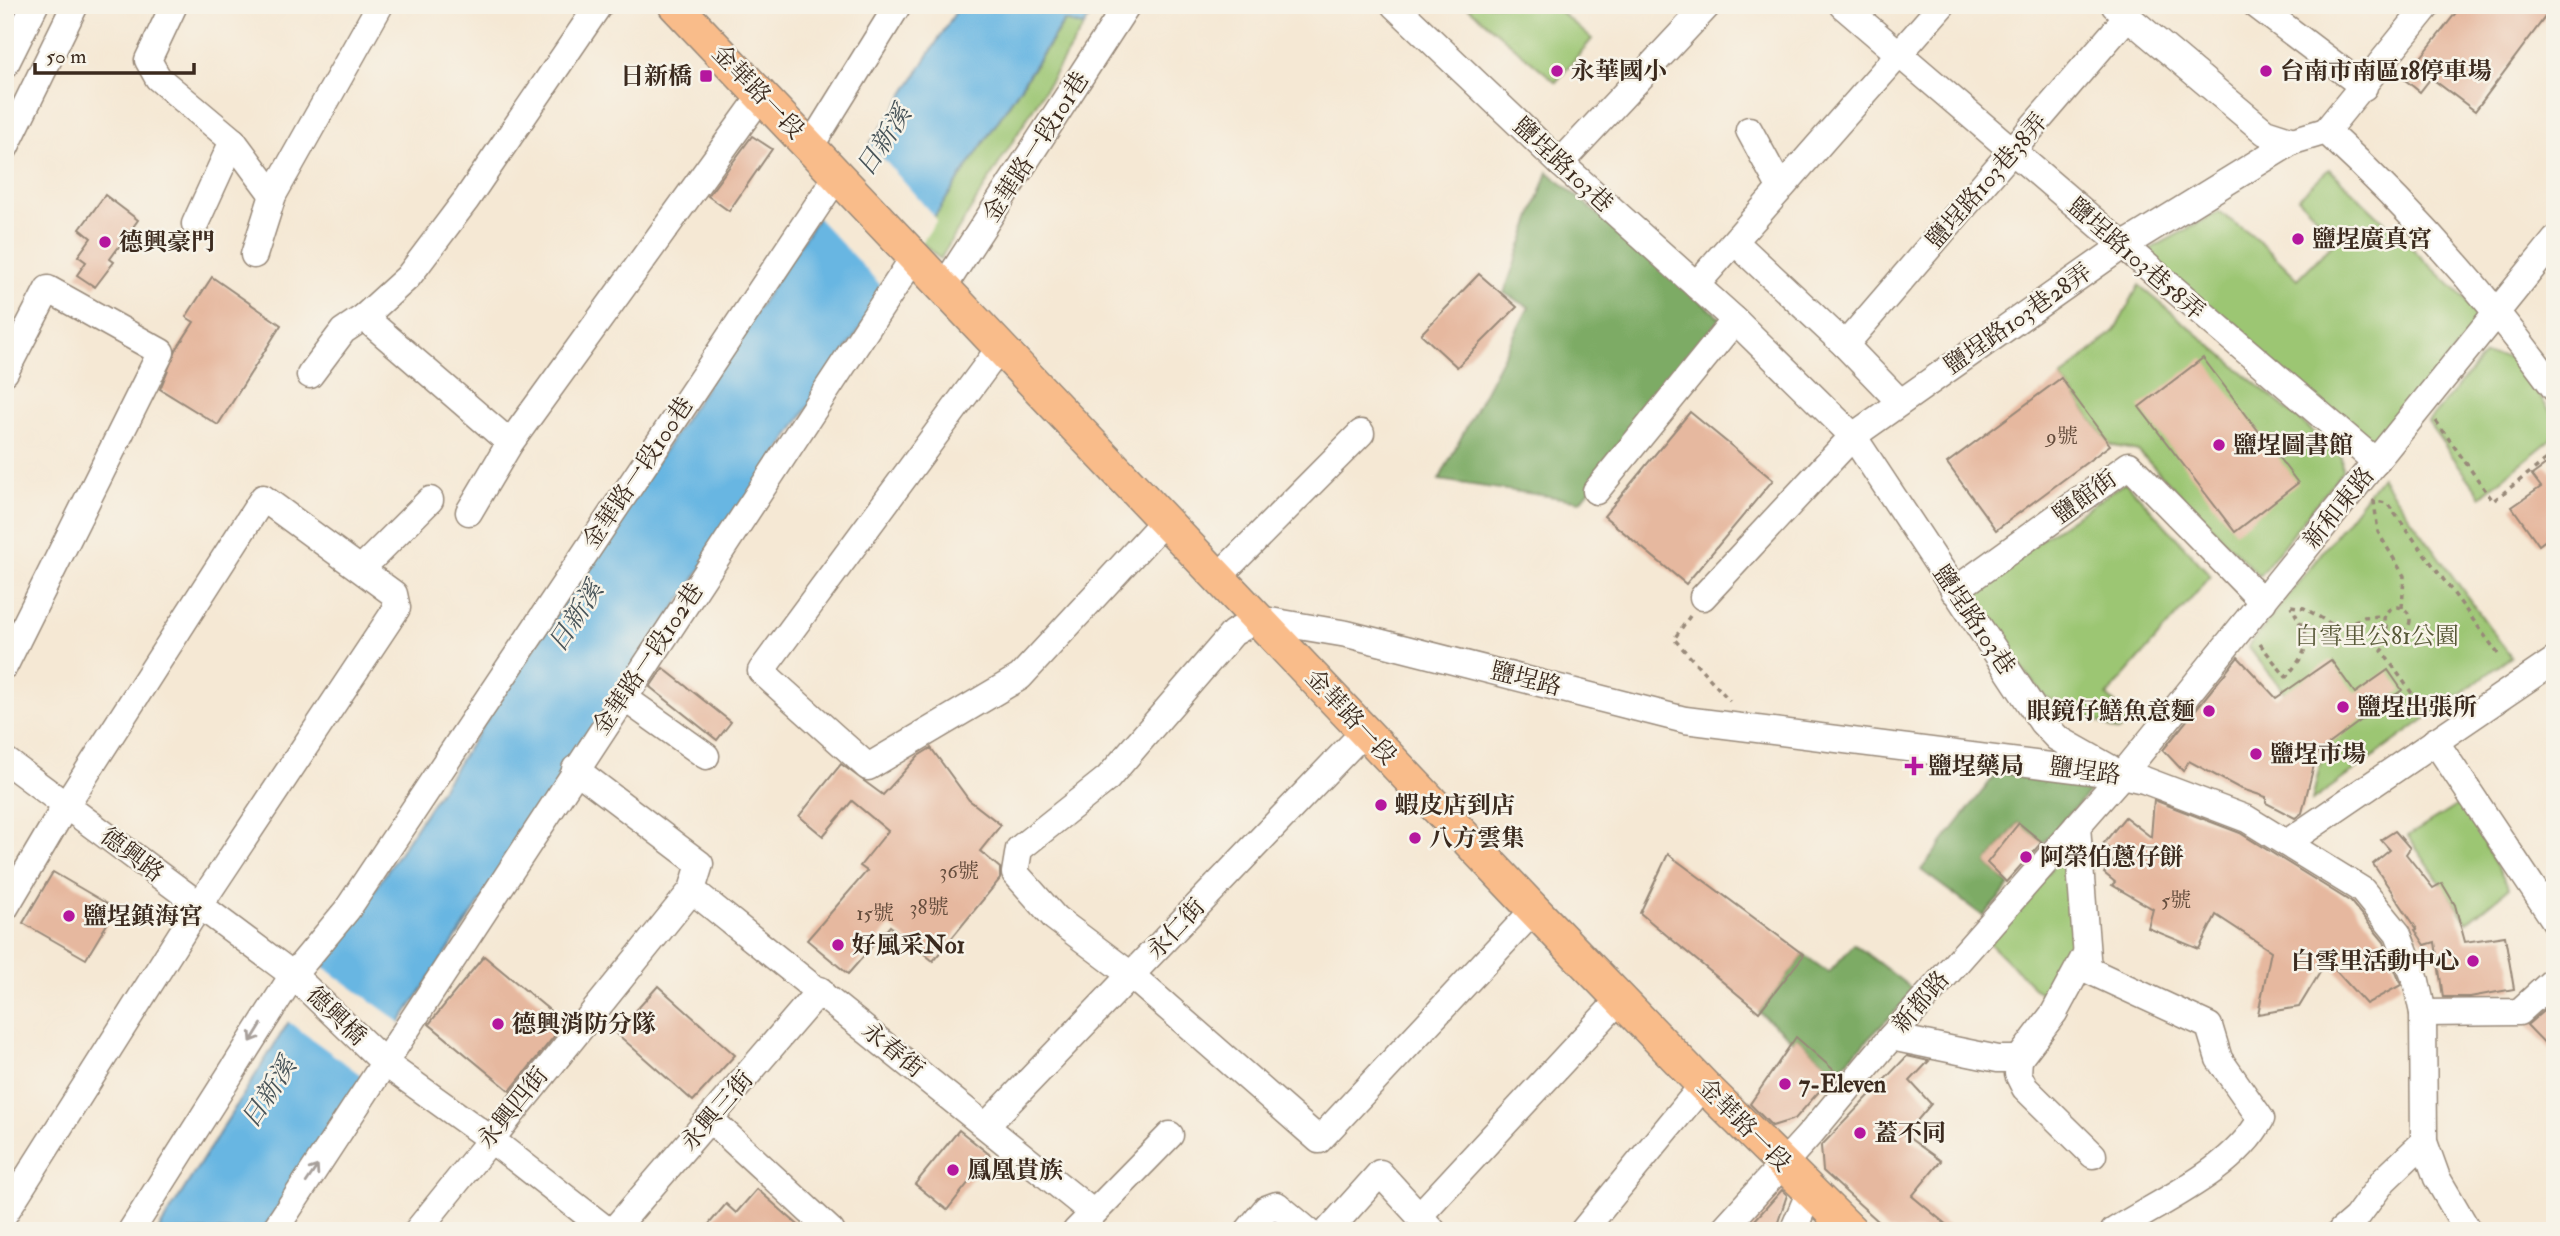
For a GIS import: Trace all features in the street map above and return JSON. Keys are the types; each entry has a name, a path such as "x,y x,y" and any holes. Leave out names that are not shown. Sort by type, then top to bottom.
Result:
{"main road":[{"name":"金華路一段","path":"675,5 839,178"},
{"path":"839,178 914,257"},
{"name":"金華路一段","path":"914,257 1534,910 1703,1085 1851,1231"}],"street":[{"path":"9,48 34,5"},
{"path":"5,148 75,5"},
{"path":"174,5 148,60 159,78 233,141 273,195"},
{"path":"254,255 273,195 380,5"},
{"path":"310,375 343,331 364,317 408,277 466,200 599,5"},
{"path":"810,147 898,5"},
{"name":"金華路一段101巷","path":"943,288 1127,5"},
{"name":"鹽埕路103巷","path":"1394,5 1560,163 1735,320 1853,436 2042,722 2057,738 2122,775"},
{"path":"1560,163 1708,5"},
{"name":"鹽埕路103巷58弄","path":"1842,5 2376,463"},
{"path":"1696,285 1942,5"},
{"path":"2256,5 2364,87"},
{"path":"2428,5 2326,131 2370,172 2499,311 2555,389"},
{"path":"2121,11 2265,132 2293,141"},
{"name":"鹽埕路103巷38弄","path":"1846,345 2012,152 2121,11"},
{"path":"469,512 510,443 761,96"},
{"path":"1749,130 1780,187"},
{"name":"鹽埕路103巷28弄","path":"1853,436 2121,247 2293,141 2326,131"},
{"path":"195,224 233,141"},
{"name":"金華路一段100巷","path":"131,1231 293,975 347,910 839,178"},
{"name":"新和東路","path":"2122,775 2555,240"},
{"path":"1735,242 1846,345 1900,402"},
{"name":"金華路一段102巷","path":"274,1231 383,1061 914,257"},
{"path":"5,372 48,289 161,352 5,664"},
{"path":"364,317 510,443"},
{"path":"1596,491 1735,320"},
{"path":"999,349 761,671 868,767 1020,677 1164,521"},
{"path":"1218,577 1361,433"},
{"path":"1703,597 1853,436"},
{"name":"鹽館街","path":"1954,591 2129,465 2263,602"},
{"path":"5,908 66,805 263,498 394,594 397,608 199,906 5,1213"},
{"path":"361,569 430,500"},
{"path":"1258,618 1233,633 1108,778 1019,849 1015,873 1047,909 1132,976 1319,1140 1534,910"},
{"name":"鹽埕路","path":"1258,618 1346,634 1685,720 2122,775 2156,784 2247,819 2362,890 2398,934 2416,981 2423,1013 2424,1142 2437,1178 2468,1231"},
{"path":"2288,842 2555,660"},
{"path":"623,697 706,756"},
{"name":"永仁街","path":"986,1126 1364,732"},
{"path":"2435,741 2555,921"},
{"name":"德興路","path":"5,760 293,975"},
{"path":"575,769 700,864 692,890"},
{"name":"新都路","path":"1722,1231 2122,775"},
{"path":"2077,826 2088,970 2209,1026 2219,1059 2261,1119 2251,1138 2234,1156 2113,1231"},
{"name":"永春街","path":"692,890 820,990 986,1126 1084,1222"},
{"name":"永興四街","path":"417,1231 489,1138 692,890"},
{"path":"2086,954 2054,1013 2019,1059 2018,1074 2025,1088 2093,1155"},
{"name":"德興橋","path":"293,975 383,1061"},
{"path":"2423,1013 2519,1012 2555,979"},
{"name":"永興三街","path":"611,1231 820,990"},
{"path":"1328,1231 1380,1173 1427,1223 1621,998"},
{"path":"1891,1037 1998,1059 2019,1059"},
{"path":"383,1061 611,1231"},
{"path":"1583,1231 1703,1085"},
{"path":"710,1119 831,1231"},
{"path":"1084,1222 1170,1135"},
{"path":"2341,1231 2356,1218 2384,1180 2424,1142"},
{"path":"1793,1231 1810,1191"},
{"path":"1248,1231 1266,1209 1277,1205 1308,1231"}],"path":[{"path":"2424,404 2493,501 2555,453"},
{"path":"2402,608 2404,576 2378,532 2374,502 2387,503 2499,655"},
{"path":"1703,597 1674,639 1734,705"},
{"path":"2260,644 2286,677 2305,655 2307,635 2291,606 2304,608 2338,628 2364,617 2383,616 2393,606 2407,610 2410,624 2400,634 2386,630 2383,616"},
{"path":"2397,633 2382,651 2423,709"}],"green space":[{"path":"1465,5 1552,5 1592,39 1556,82"},
{"path":"1065,21 1084,26 940,259 919,240"},
{"path":"2329,169 2482,315 2374,456 2141,254 2219,212 2258,240 2298,279 2338,238 2298,198"},
{"path":"1548,172 1724,321 1581,501 1439,480 1529,307 1504,293"},
{"path":"2139,285 2341,455 2342,471 2259,576 2138,451 2110,445 2061,378 2115,330"},
{"path":"2484,355 2511,357 2555,418 2555,436 2481,496 2428,422"},
{"name":"白雪里公81公園","path":"2381,477 2511,657 2312,801 2325,742 2248,647"},
{"path":"2126,482 2211,576 2107,696 2132,720 2118,731 2045,697 1961,593"},
{"path":"1999,770 2093,788 2043,843 2018,823 1987,863 2010,886 1983,916 1921,870"},
{"path":"2461,803 2509,888 2467,922 2408,836"},
{"path":"2069,849 2078,952 2051,1004 1986,940"},
{"path":"1854,944 1915,991 1836,1072 1797,1038 1793,1041 1759,1012 1804,955 1829,973"}],"water":[{"name":"日新溪","path":"960,5 1097,5 1084,26 1064,21 262,1231 158,1231 308,991 828,202 894,110"}],"pier":[{"path":"867,140 937,220 888,293 815,215"},
{"path":"321,965 401,1023 365,1078 286,1020"}],"building":[{"path":"2462,5 2554,5 2475,111 2431,78 2420,92 2404,79"},
{"path":"752,136 772,149 729,211 708,196"},
{"name":"德興豪門","path":"105,195 138,220 110,259 114,262 95,287 77,275 86,262 78,256 91,238 80,229"},
{"path":"1479,274 1517,307 1457,367 1421,334"},
{"path":"212,277 281,325 218,425 160,389 176,350 194,322 186,317"},
{"name":"鹽埕圖書館","path":"2203,358 2298,483 2235,532 2139,407"},
{"path":"2061,378 2110,445 1996,530 1947,463"},
{"path":"1690,412 1773,480 1686,584 1604,516"},
{"path":"2546,465 2555,477 2555,533 2539,545 2512,507 2541,487 2532,475"},
{"path":"2238,657 2276,698 2331,660 2355,693 2388,670 2402,690 2317,753 2302,813 2295,818 2266,803 2266,797 2239,788 2189,761 2183,771 2163,750"},
{"path":"663,668 731,722 717,740 650,687"},
{"path":"931,748 969,800 1001,825 980,851 1000,868 1000,879 933,961 890,926 848,974 807,940 867,871 860,866 888,831 852,801 823,836 799,816 841,764 883,795 918,756"},
{"path":"2154,800 2240,833 2351,902 2384,942 2401,985 2366,1004 2327,961 2299,1007 2258,1014 2271,951 2216,915 2199,949 2148,928 2153,909 2112,885 2115,882 2104,873 2118,856 2103,844 2125,817 2151,837"},
{"path":"2019,823 2042,842 2006,882 1987,863"},
{"path":"2395,831 2410,848 2406,854 2433,888 2442,883 2455,905 2465,942 2505,936 2514,989 2470,997 2443,997 2435,942 2425,945 2373,864 2390,850 2381,840"},
{"path":"1668,854 1804,955 1759,1012 1640,913"},
{"name":"鹽埕鎮海宮","path":"53,872 116,909 86,959 23,923"},
{"name":"德興消防分隊","path":"484,956 565,1023 510,1091 429,1024"},
{"path":"658,986 735,1055 693,1101 616,1033"},
{"path":"2555,1001 2555,1054 2527,1025"},
{"path":"1796,1037 1836,1072 1795,1119 1772,1126 1750,1104"},
{"path":"1907,1056 1929,1061 1910,1081 1931,1104 1905,1135 1941,1161 1912,1196 1954,1231 1889,1231 1823,1171 1821,1146"},
{"name":"鳳凰貴族","path":"959,1130 990,1155 947,1210 915,1184"},
{"path":"757,1189 805,1231 703,1231 726,1204 736,1213"},
{"path":"1782,1190 1787,1195 1775,1231 1745,1231"}],"place":[{"name":"永華國小","path":"1557,71"},
{"name":"台南市南區18停車場","path":"2266,71"},
{"name":"日新橋","path":"706,76"},
{"name":"鹽埕廣真宮","path":"2298,239"},
{"name":"德興豪門","path":"105,242"},
{"name":"鹽埕圖書館","path":"2219,445"},
{"name":"鹽埕出張所","path":"2343,707"},
{"name":"眼鏡仔鱔魚意麵","path":"2209,711"},
{"name":"鹽埕市場","path":"2256,754"},
{"name":"鹽埕藥局","path":"1914,766"},
{"name":"蝦皮店到店","path":"1381,805"},
{"name":"八方雲集","path":"1415,838"},
{"name":"阿榮伯蔥仔餅","path":"2026,857"},
{"name":"鹽埕鎮海宮","path":"69,916"},
{"name":"好風采No1","path":"838,945"},
{"name":"白雪里活動中心","path":"2473,961"},
{"name":"德興消防分隊","path":"498,1024"},
{"name":"7-Eleven","path":"1785,1084"},
{"name":"蓋不同","path":"1860,1133"},
{"name":"鳳凰貴族","path":"953,1170"}]}
